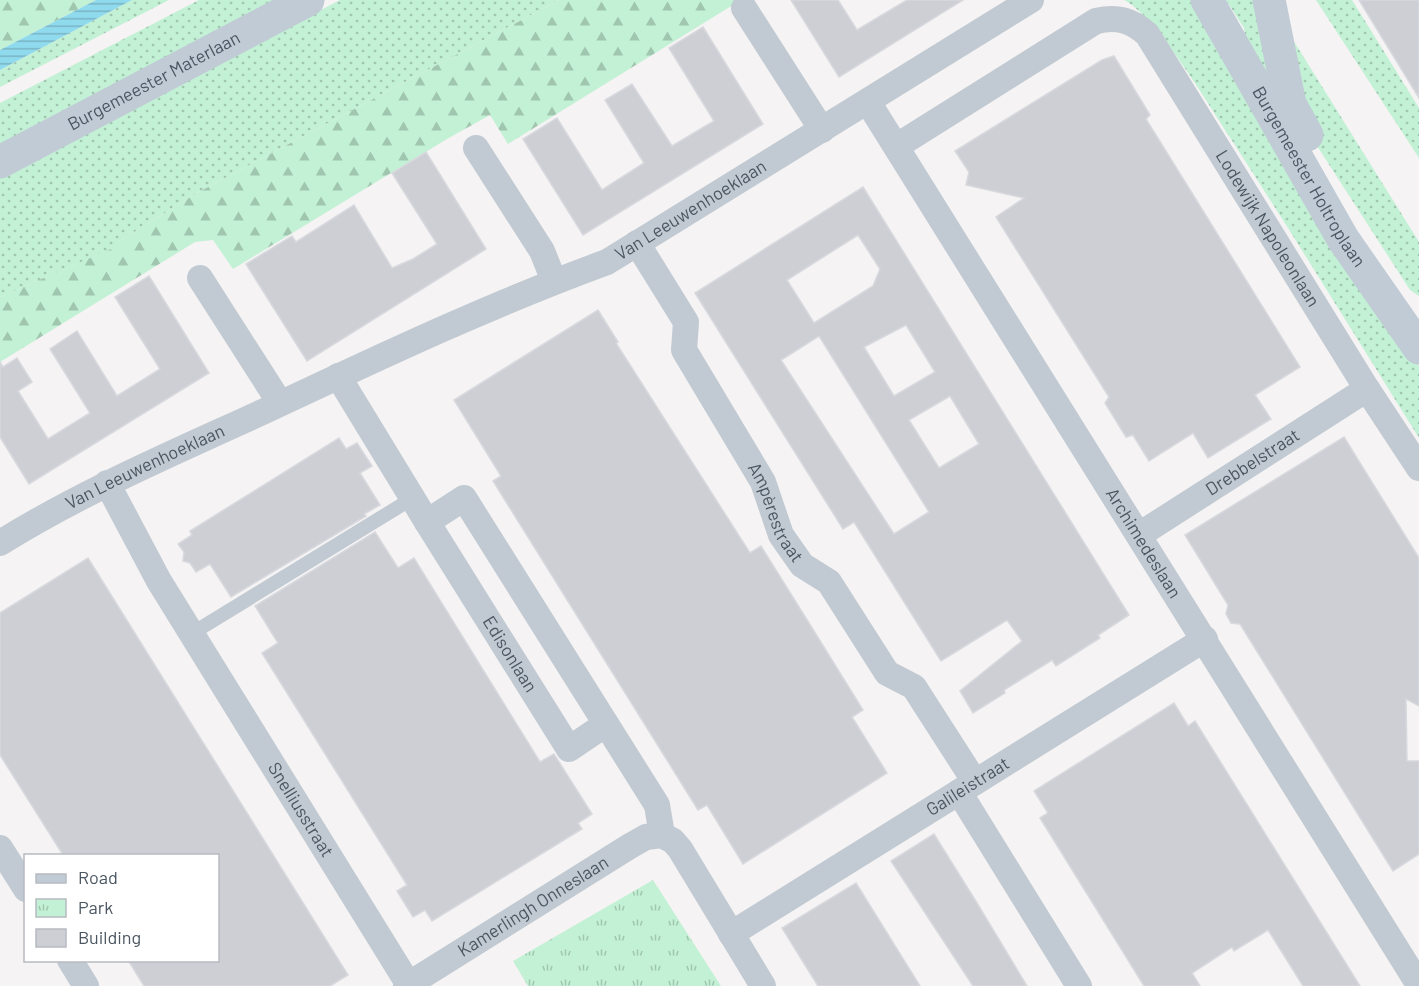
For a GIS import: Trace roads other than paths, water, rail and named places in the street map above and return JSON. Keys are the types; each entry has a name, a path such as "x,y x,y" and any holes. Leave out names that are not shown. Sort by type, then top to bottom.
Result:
{"street":[{"name":"Burgemeester Materlaan","path":"0,162 308,0"},
{"name":"Van Leeuwenhoeklaan","path":"4,533 338,376 554,281 607,262 1031,0"},
{"name":"Burgemeester Holtroplaan","path":"1207,0 1343,239 1419,348"},
{"name":"Burgemeester Holtroplaan","path":"1269,0 1290,104 1366,244 1395,289 1419,309"},
{"path":"744,8 822,130"},
{"name":"Lodewijk Napoleonlaan","path":"897,146 1096,21 1110,18 1124,19 1135,24 1147,34 1367,389 1419,468"},
{"name":"Archimedeslaan","path":"868,102 1204,639 1412,957 1419,985"},
{"path":"476,147 542,251 554,281"},
{"name":"Ampèrestraat","path":"637,243 686,322 684,350 763,482 781,535 802,565 829,582 887,673 914,687 967,787 1079,986"},
{"path":"200,278 280,403"},
{"name":"Edisonlaan","path":"338,376 569,749 606,724"},
{"name":"Drebbelstraat","path":"1139,534 1367,389"},
{"name":"Snelliusstraat","path":"107,483 159,581 407,985"},
{"path":"427,522 464,498 657,805 662,835 673,841 680,849 763,986"},
{"name":"Galileistraat","path":"731,934 1204,639"},
{"name":"Kamerlingh Onneslaan","path":"407,985 630,846 646,837 662,835"},
{"path":"0,848 24,886"},
{"path":"71,962 86,986"}],"lane":[{"path":"191,634 413,498"}],"water":[{"path":"96,0 132,0 0,70 0,50"}]}
